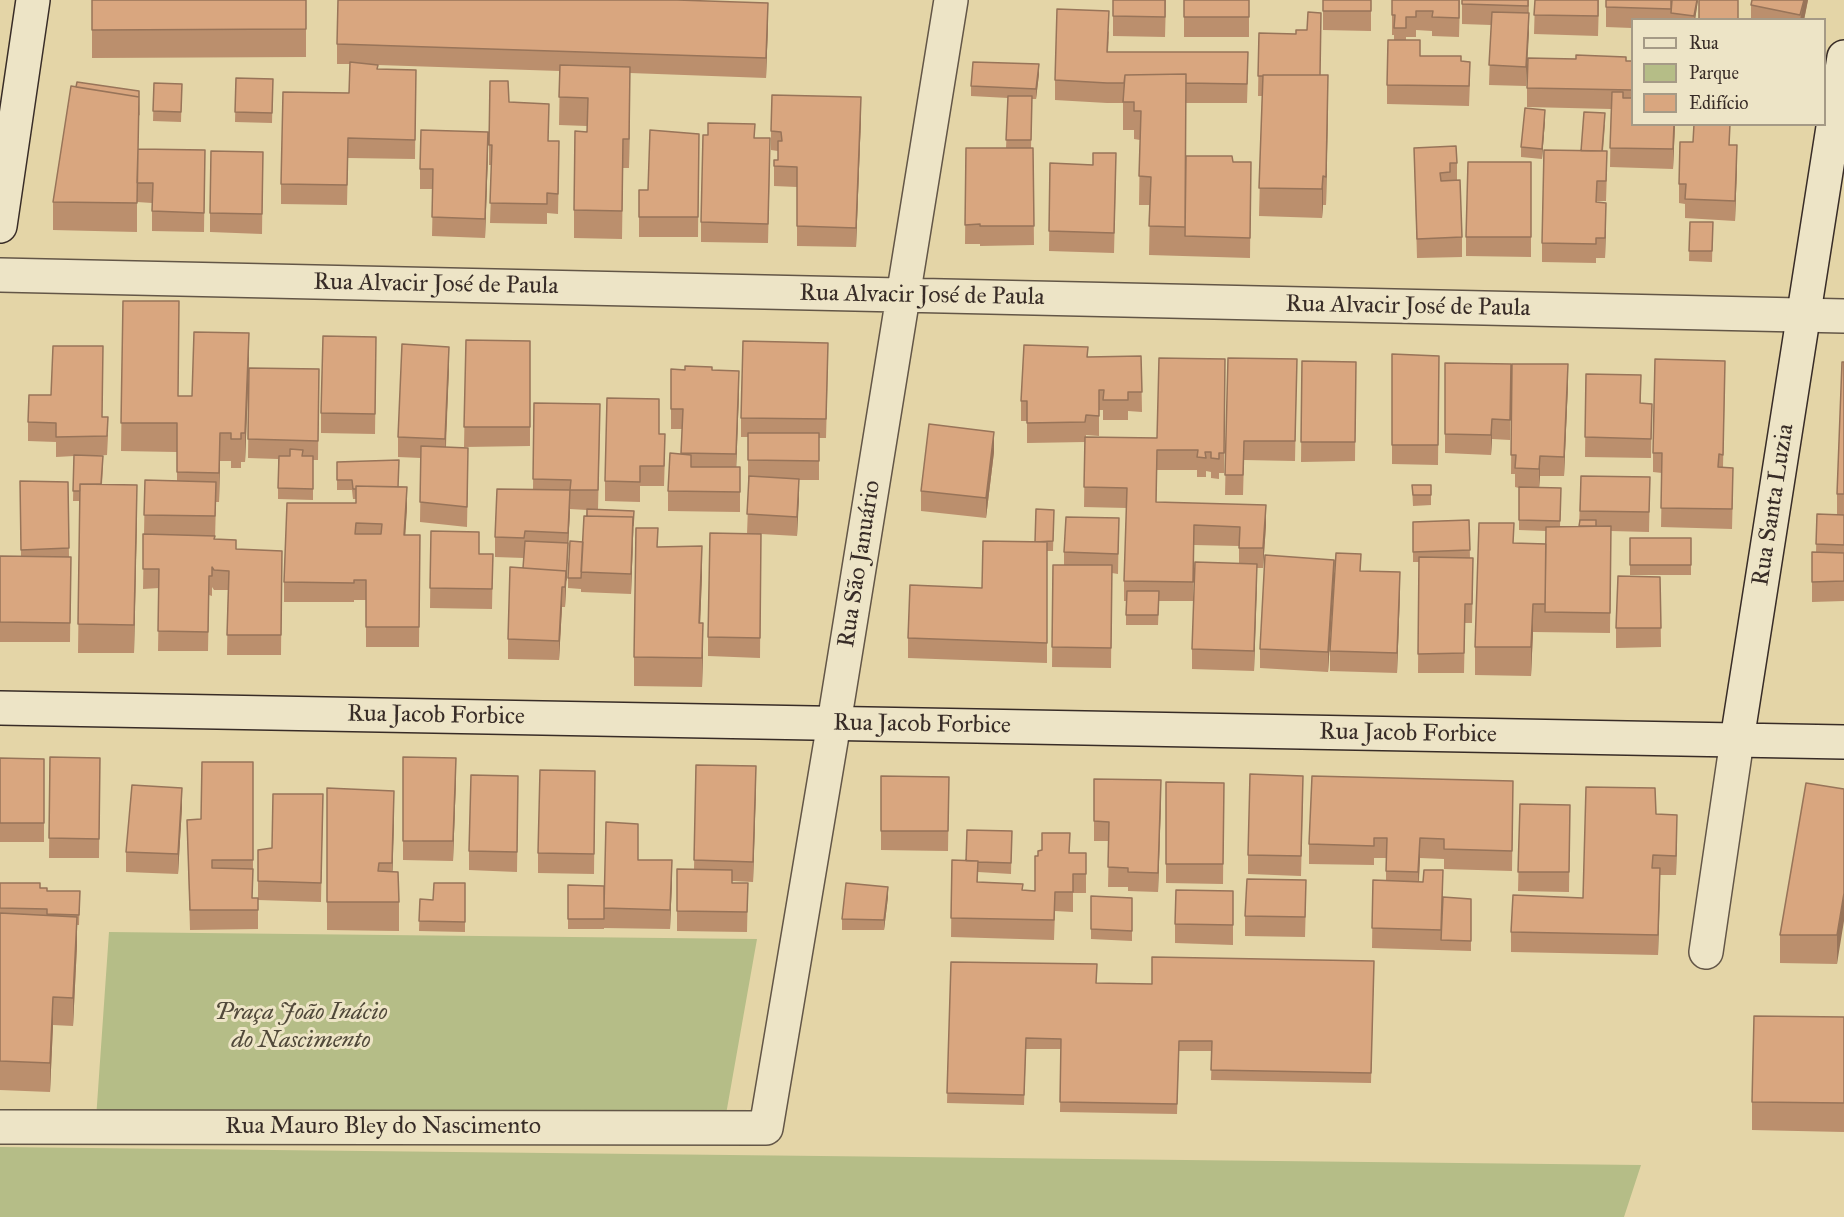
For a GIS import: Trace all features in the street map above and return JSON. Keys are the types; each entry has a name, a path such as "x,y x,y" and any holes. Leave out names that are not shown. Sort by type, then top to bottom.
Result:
{"street":[{"path":"0,226 33,0"},
{"name":"Rua São Januário","path":"766,1128 951,0"},
{"name":"Rua Santa Luzia","path":"1706,952 1844,57"},
{"name":"Rua Alvacir José de Paula","path":"0,275 1844,316"},
{"name":"Rua Jacob Forbice","path":"0,708 1844,742"},
{"name":"Rua Mauro Bley do Nascimento","path":"0,1127 766,1128"}],"green space":[{"name":"Praça João Inácio do Nascimento","path":"109,932 757,939 725,1120 96,1119"},
{"path":"0,1147 1641,1165 1624,1217 0,1217"}],"building":[{"path":"92,0 306,0 306,29 92,30"},
{"path":"338,0 677,0 768,3 766,58 337,44"},
{"path":"1113,0 1165,0 1165,17 1113,16"},
{"path":"1184,0 1249,0 1249,17 1184,17"},
{"path":"1323,0 1371,0 1371,11 1323,11"},
{"path":"1392,0 1459,0 1459,18 1432,17 1433,11 1416,11 1416,17 1406,17 1406,28 1394,28 1395,15 1392,15"},
{"path":"1462,0 1528,0 1528,6 1462,4"},
{"path":"1535,0 1598,0 1598,16 1534,15"},
{"path":"1606,0 1671,0 1671,9 1606,7"},
{"path":"1672,0 1697,0 1694,16 1671,13"},
{"path":"1699,0 1738,0 1738,18 1699,18"},
{"path":"1752,0 1804,0 1800,15 1751,5"},
{"path":"1057,9 1109,11 1107,52 1248,52 1247,84 1186,83 1186,74 1125,75 1124,83 1055,80"},
{"path":"1308,12 1321,13 1320,75 1258,76 1259,33 1296,34 1296,30 1307,30"},
{"path":"1492,12 1529,13 1526,67 1489,65"},
{"path":"1388,40 1420,40 1420,56 1461,56 1461,61 1470,62 1469,86 1387,85"},
{"path":"1576,55 1626,57 1626,61 1631,61 1631,90 1527,88 1528,58 1576,59"},
{"path":"350,62 378,65 377,69 416,70 415,140 348,138 347,185 281,184 283,92 349,93"},
{"path":"973,62 1039,64 1036,89 971,86"},
{"path":"560,65 630,67 629,139 623,139 622,211 574,210 575,131 587,132 588,98 559,97"},
{"path":"1186,74 1185,227 1149,226 1151,177 1139,176 1141,111 1134,111 1134,102 1123,102 1125,75"},
{"path":"1263,75 1328,75 1326,177 1323,176 1322,189 1259,188"},
{"path":"236,78 273,79 272,113 235,112"},
{"path":"490,81 508,81 509,102 549,104 548,141 559,141 558,194 547,193 547,204 490,203 492,145 489,145"},
{"path":"77,82 139,91 139,97 76,87"},
{"path":"154,83 182,84 181,112 153,111"},
{"path":"71,86 139,97 137,203 53,202"},
{"path":"1612,92 1623,92 1623,98 1631,98 1631,126 1674,126 1673,149 1610,148"},
{"path":"772,95 861,97 856,228 797,226 797,167 774,166 774,160 778,160 778,141 782,141 781,132 771,131"},
{"path":"1008,96 1032,96 1031,140 1006,140"},
{"path":"1525,108 1545,110 1542,149 1521,147"},
{"path":"1584,112 1605,113 1602,151 1581,151"},
{"path":"708,123 755,124 754,138 770,138 768,224 701,222 703,135 708,135"},
{"path":"1694,126 1730,126 1729,145 1737,145 1735,201 1685,199 1686,184 1679,184 1680,142 1693,142"},
{"path":"421,130 488,132 485,219 432,217 433,169 420,169"},
{"path":"650,130 699,134 698,217 639,217 639,190 648,190"},
{"path":"1456,146 1457,163 1450,163 1450,172 1440,173 1441,181 1460,180 1462,237 1417,239 1414,148"},
{"path":"966,148 1033,148 1034,226 965,225"},
{"path":"138,149 205,150 204,213 152,211 153,183 137,183"},
{"path":"1544,150 1607,151 1606,181 1597,181 1596,202 1606,203 1605,238 1596,238 1596,244 1542,243"},
{"path":"211,151 263,152 262,214 210,213"},
{"path":"1093,153 1116,153 1114,233 1049,231 1050,163 1093,165"},
{"path":"1186,156 1232,156 1233,162 1251,162 1250,238 1185,236"},
{"path":"1468,162 1531,162 1531,237 1466,237"},
{"path":"1690,222 1713,222 1712,251 1689,251"},
{"path":"123,301 179,301 178,396 192,396 194,332 249,333 245,433 241,433 241,439 231,439 231,433 220,433 219,473 177,472 177,423 121,423"},
{"path":"323,336 376,337 375,414 321,413"},
{"path":"466,340 530,341 530,427 464,427"},
{"path":"743,341 828,343 826,419 741,418"},
{"path":"402,344 449,347 445,439 398,437"},
{"path":"1024,345 1088,347 1087,357 1141,356 1142,392 1128,392 1128,400 1103,400 1104,390 1099,390 1099,416 1086,415 1085,422 1027,423 1027,401 1021,401"},
{"path":"53,346 103,346 102,417 108,417 107,436 56,437 56,423 28,422 29,395 51,395"},
{"path":"1392,354 1439,356 1438,445 1392,445"},
{"path":"1159,358 1225,359 1224,453 1219,453 1219,459 1211,458 1211,452 1205,452 1206,458 1197,457 1198,450 1157,450 1156,502 1266,505 1263,548 1239,548 1240,527 1194,525 1193,582 1124,581 1127,488 1084,487 1085,437 1157,438"},
{"path":"1228,358 1297,359 1295,441 1244,441 1243,475 1225,475"},
{"path":"1655,359 1725,361 1723,455 1719,454 1718,467 1733,468 1732,509 1661,508 1662,453 1653,453"},
{"path":"1302,361 1356,362 1355,442 1301,442"},
{"path":"1842,362 1844,362 1844,494 1837,494"},
{"path":"1445,363 1511,364 1510,420 1492,419 1491,435 1445,434"},
{"path":"1512,364 1568,364 1564,457 1540,456 1539,469 1515,468 1516,455 1511,455"},
{"path":"685,366 739,371 736,454 681,453 683,409 671,409 671,369 685,370"},
{"path":"249,368 319,369 318,441 248,439"},
{"path":"1586,374 1641,375 1640,403 1652,404 1651,439 1585,437"},
{"path":"607,398 659,399 659,434 665,434 664,466 640,466 640,482 605,481"},
{"path":"534,403 600,404 598,490 570,490 571,480 533,479"},
{"path":"929,424 994,432 986,498 921,491"},
{"path":"748,433 819,433 819,461 748,460"},
{"path":"421,446 468,448 467,507 420,502"},
{"path":"290,449 303,450 302,456 313,456 313,489 278,488 279,456 290,456"},
{"path":"670,453 691,455 691,467 740,467 740,492 668,491"},
{"path":"74,455 103,456 101,484 80,484 80,491 73,491"},
{"path":"399,460 398,487 356,486 356,489 353,489 352,480 337,480 337,462"},
{"path":"749,476 799,479 797,517 747,514"},
{"path":"1581,476 1650,477 1649,512 1580,511"},
{"path":"145,480 216,482 215,516 144,515"},
{"path":"20,481 68,482 69,548 21,550"},
{"path":"80,484 137,485 134,625 78,624"},
{"path":"1412,485 1431,485 1431,495 1413,495"},
{"path":"356,486 407,487 404,535 420,535 419,627 366,627 366,580 354,580 354,583 284,582 287,503 356,503","holes":["356,523 382,524 381,534 355,534"]},
{"path":"1519,487 1561,488 1560,521 1519,520"},
{"path":"497,489 570,490 568,533 525,531 524,538 495,537"},
{"path":"587,509 634,511 633,526 633,517 587,516"},
{"path":"1036,509 1054,510 1053,541 1035,542"},
{"path":"1817,514 1844,515 1844,545 1816,544"},
{"path":"584,516 633,517 631,574 581,572"},
{"path":"1066,517 1119,518 1118,554 1064,552"},
{"path":"1469,520 1470,550 1413,552 1413,522"},
{"path":"1580,520 1596,520 1596,526 1579,526"},
{"path":"1479,523 1514,523 1513,543 1546,544 1545,604 1533,604 1531,647 1475,647"},
{"path":"1611,526 1610,613 1545,612 1546,527"},
{"path":"636,528 658,528 657,547 702,546 699,623 703,623 702,658 634,657"},
{"path":"431,531 479,532 479,554 493,554 492,589 430,588"},
{"path":"710,533 761,534 760,638 708,637"},
{"path":"143,534 215,536 214,539 236,540 236,549 282,551 281,635 227,635 229,571 214,570 212,567 212,576 209,576 208,632 158,631 159,569 143,569"},
{"path":"1630,538 1691,538 1691,565 1630,565"},
{"path":"525,541 568,543 566,580 566,571 523,568"},
{"path":"570,541 583,542 581,578 568,578"},
{"path":"983,541 1047,542 1047,643 908,638 910,585 982,588"},
{"path":"1812,552 1844,553 1844,581 1812,582"},
{"path":"1336,553 1361,554 1360,571 1400,572 1397,653 1330,651"},
{"path":"1265,555 1334,560 1328,652 1260,649"},
{"path":"0,556 71,557 70,623 0,622"},
{"path":"1419,557 1473,558 1472,604 1465,604 1464,653 1418,654"},
{"path":"1195,562 1257,564 1254,651 1192,649"},
{"path":"1053,565 1112,565 1111,648 1052,647"},
{"path":"510,567 566,571 565,587 562,587 559,641 508,639"},
{"path":"1618,576 1660,577 1661,628 1616,628"},
{"path":"1127,591 1159,591 1158,615 1126,615"},
{"path":"50,757 100,758 99,839 49,838"},
{"path":"403,757 456,758 453,841 403,841"},
{"path":"0,758 44,759 44,823 0,823"},
{"path":"202,762 253,762 253,860 212,860 212,868 253,869 252,898 258,898 258,910 190,910 187,820 201,819"},
{"path":"696,765 756,766 753,862 694,860"},
{"path":"540,770 595,771 594,854 538,853"},
{"path":"1250,774 1303,776 1301,856 1248,855"},
{"path":"471,775 518,776 517,852 469,851"},
{"path":"881,776 949,777 948,831 881,831"},
{"path":"1312,776 1513,781 1512,851 1444,849 1444,839 1420,838 1418,872 1386,871 1387,838 1374,838 1374,846 1309,844"},
{"path":"1094,779 1161,780 1158,873 1128,872 1128,868 1108,867 1109,822 1094,821"},
{"path":"1166,782 1224,783 1223,864 1166,864"},
{"path":"1806,783 1844,789 1844,893 1837,935 1780,935"},
{"path":"132,785 182,788 178,854 126,852"},
{"path":"1586,787 1655,788 1656,814 1677,815 1676,856 1653,855 1652,868 1660,868 1658,935 1511,932 1513,895 1583,898"},
{"path":"327,788 394,791 392,863 379,863 378,871 398,872 399,902 327,902"},
{"path":"273,794 323,794 321,883 258,881 258,850 272,848"},
{"path":"1520,804 1570,805 1569,872 1518,872"},
{"path":"606,822 638,824 638,860 672,860 670,910 604,908"},
{"path":"967,830 1012,831 1011,863 966,861"},
{"path":"1042,833 1070,833 1069,853 1086,853 1086,874 1073,874 1073,892 1055,892 1054,920 951,918 952,860 978,861 977,882 1023,884 1022,890 1035,891 1035,856 1038,856 1038,851 1042,850"},
{"path":"677,869 732,870 732,883 748,883 747,912 677,911"},
{"path":"1424,870 1443,870 1441,930 1372,928 1373,880 1423,882"},
{"path":"1247,879 1306,880 1305,917 1245,916"},
{"path":"0,883 40,883 40,888 47,888 47,891 80,891 79,915 47,914 47,909 0,908"},
{"path":"434,883 465,883 465,922 419,921 420,899 433,900"},
{"path":"846,883 888,887 884,920 842,919"},
{"path":"568,885 604,886 604,919 568,919"},
{"path":"1176,890 1233,891 1233,925 1175,924"},
{"path":"1091,896 1132,898 1132,931 1091,929"},
{"path":"1443,897 1471,899 1471,941 1441,940"},
{"path":"0,913 77,917 73,998 53,997 50,1063 0,1061"},
{"path":"1152,957 1374,961 1371,1073 1211,1070 1212,1041 1179,1041 1177,1104 1060,1102 1061,1039 1026,1038 1024,1095 947,1093 951,962 1097,964 1096,983 1152,984"},
{"path":"1754,1016 1844,1017 1844,1103 1752,1102"}]}
